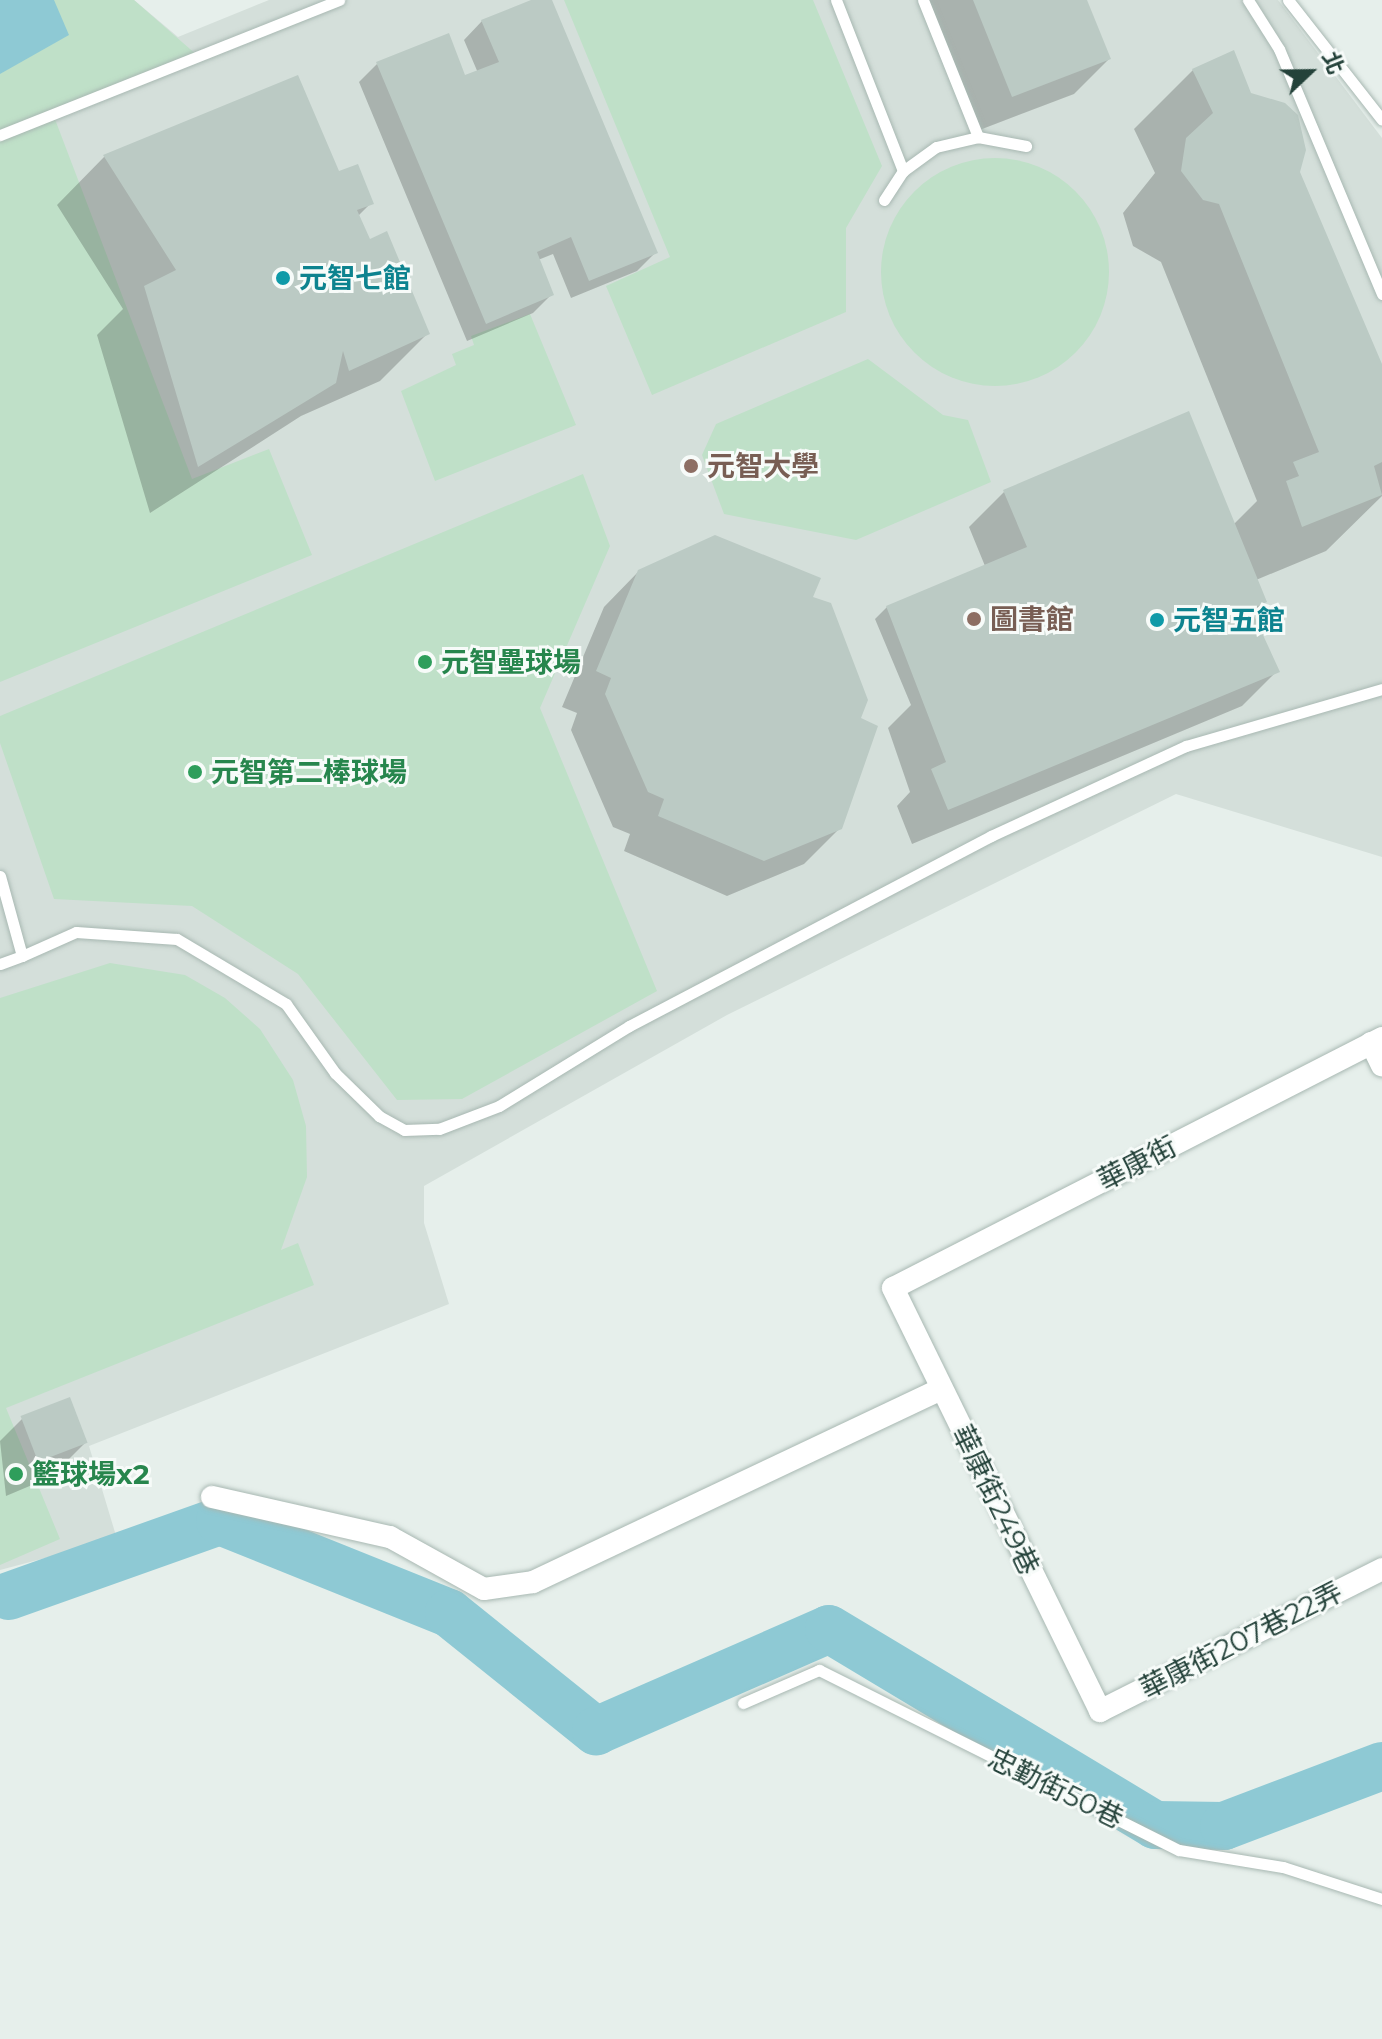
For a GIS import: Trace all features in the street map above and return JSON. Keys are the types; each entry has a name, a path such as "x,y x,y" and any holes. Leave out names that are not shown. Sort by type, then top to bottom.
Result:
{"street":[{"path":"1376,1040 1382,1066"},
{"name":"華康街","path":"893,1288 1376,1040"},
{"name":"華康街249巷","path":"893,1288 1100,1711"},
{"path":"212,1497 390,1537 484,1589 533,1582 941,1389"},
{"name":"華康街207巷22弄","path":"1100,1711 1382,1569"}],"lane":[{"path":"0,135 339,0"},
{"path":"836,0 903,171"},
{"path":"923,0 978,137"},
{"path":"1248,0 1279,49 1382,294"},
{"path":"1288,0 1382,120"},
{"path":"884,200 903,171 936,147 978,137 1026,146"},
{"path":"0,964 76,932 177,939 286,1004 335,1073 379,1116 404,1130 439,1129 499,1106 629,1026 1005,830 1186,746 1382,689"},
{"path":"0,876 22,956"},
{"name":"忠勤街50巷","path":"743,1703 819,1670 1179,1850 1283,1867 1382,1899"}],"shaded area":[{"name":"元智大學","path":"0,0 134,0 178,37 269,0 1278,0 1382,138 1382,857 1176,794 727,1015 424,1186 424,1223 449,1304 89,1446 117,1539 0,1570"}],"green space":[{"path":"0,0 134,0 198,56 53,114 192,479 269,449 312,555 0,682"},
{"path":"564,0 813,0 882,166 846,228 846,312 652,395 606,286 670,257"},
{"path":"995,158 1038,167 1075,192 1100,229 1109,272 1100,315 1075,352 1038,377 995,386 952,377 915,352 890,315 881,272 890,229 915,192 952,167"},
{"path":"530,314 576,425 435,481 401,391 456,365 452,354 474,345 471,336"},
{"path":"868,359 943,415 968,420 991,482 856,540 724,514 702,455 716,424"},
{"path":"583,474 610,546 540,708 657,991 462,1099 397,1100 298,974 192,906 54,899 0,743 0,716"},
{"path":"110,963 185,975 225,998 260,1029 293,1080 306,1126 307,1177 281,1250 298,1243 314,1285 6,1408 60,1539 0,1565 0,998"}],"water":[{"path":"0,0 54,0 69,35 0,74"}],"building":[{"path":"531,0 552,0 658,253 589,281 571,237 537,252 554,295 486,324 376,62 449,33 465,75 499,62 481,20"},
{"path":"973,0 1087,0 1111,59 1012,97"},
{"path":"1234,50 1251,93 1285,103 1298,115 1306,150 1300,172 1382,364 1382,462 1374,466 1382,495 1302,527 1286,481 1299,476 1293,462 1319,452 1219,204 1203,200 1181,171 1186,138 1213,113 1192,69"},
{"name":"元智七館","path":"298,75 339,171 358,164 374,204 357,210 370,239 387,231 430,334 349,371 343,351 336,383 198,467 144,286 176,270 103,155"},
{"name":"元智五館","path":"1189,411 1267,602 1251,609 1280,672 948,810 931,769 946,762 886,606 1027,547 1003,490"},
{"path":"715,535 821,578 813,597 831,603 868,700 861,718 878,726 842,829 764,861 658,816 664,799 648,792 605,694 611,678 596,671 638,570"},
{"path":"70,1397 88,1443 38,1462 21,1416"}],"waterway":[{"path":"9,1596 220,1521 449,1613 596,1731 829,1629 1155,1825 1224,1826 1382,1766"}],"place":[{"name":"元智七館","path":"283,278"},
{"name":"元智大學","path":"691,466"},
{"name":"圖書館","path":"974,619"},
{"name":"元智五館","path":"1157,620"},
{"name":"元智壘球場","path":"425,662"},
{"name":"元智第二棒球場","path":"195,772"},
{"name":"籃球場x2","path":"16,1474"}]}
